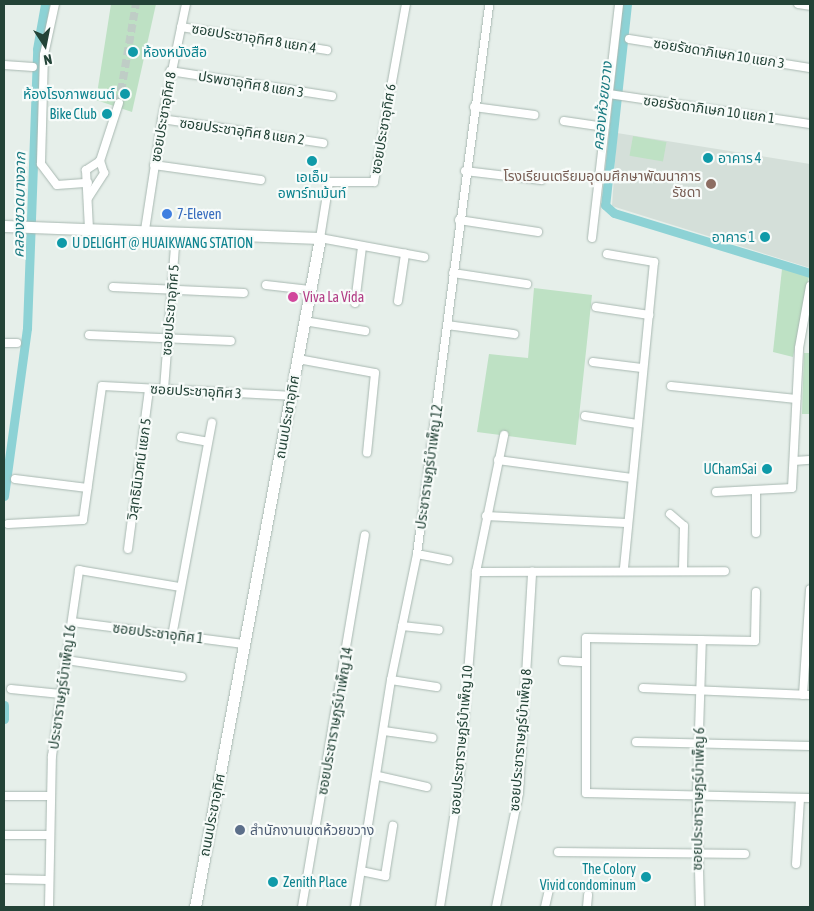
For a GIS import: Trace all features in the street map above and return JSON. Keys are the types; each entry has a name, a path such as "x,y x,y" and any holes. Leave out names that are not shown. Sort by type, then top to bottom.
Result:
{"main road":[{"path":"4,226 320,238"},
{"name":"ถนนประชาอุทิศ","path":"195,907 320,238"}],"street":[{"path":"55,4 44,56 41,164 50,182 57,185 88,183"},
{"name":"ซอยประชาอุทิศ 8","path":"145,230 170,71 186,4"},
{"name":"ซอยประชาอุทิศ 6","path":"320,238 329,182 374,182 406,4"},
{"path":"592,238 620,4"},
{"path":"798,4 810,6"},
{"name":"ประชาราษฎร์บำเพ็ญ 12","path":"355,907 378,776 391,680 417,554 465,171 489,6"},
{"name":"ซอยประชาอุทิศ 8 แยก 4","path":"181,27 327,50"},
{"name":"ซอยรัชดาภิเษก 10 แยก 3","path":"628,39 810,68"},
{"path":"4,65 33,67"},
{"name":"ปรพชาอุทิศ 8 แยก 3","path":"170,71 332,96"},
{"name":"ซอยรัชดาภิเษก 10 แยก 1","path":"610,94 810,124"},
{"path":"88,198 104,173 100,161 119,103"},
{"path":"474,107 534,115"},
{"name":"ซอยประชาอุทิศ 8 แยก 2","path":"162,119 323,143"},
{"path":"564,121 605,126"},
{"path":"89,229 86,170 100,161"},
{"path":"154,165 261,180"},
{"path":"465,171 542,180"},
{"path":"459,220 538,232"},
{"name":"ซอยประชาอุทิศ 5","path":"164,389 176,232"},
{"path":"320,238 424,257"},
{"path":"355,303 362,247"},
{"path":"398,301 405,254"},
{"path":"607,254 654,262 626,522 624,570"},
{"path":"453,273 527,284"},
{"path":"266,285 310,290"},
{"path":"716,492 756,492 792,488 799,348 810,286"},
{"path":"113,287 244,292"},
{"path":"596,307 649,315"},
{"path":"304,321 365,331"},
{"path":"447,325 514,334"},
{"path":"89,335 167,340 231,341"},
{"path":"4,343 17,343"},
{"path":"298,359 375,373 367,452"},
{"path":"593,362 642,368"},
{"name":"ซอยประชาอุทิศ 3","path":"87,488 102,386 292,396"},
{"path":"671,386 796,399"},
{"name":"วิสุทธินิเวศน์ แยก 5","path":"128,549 150,389"},
{"path":"585,416 636,424"},
{"path":"172,636 212,422"},
{"name":"ซอยประชาราษฎร์บำเพ็ญ 10","path":"440,907 459,785 476,572 504,435"},
{"path":"180,437 208,442"},
{"path":"498,460 632,478"},
{"path":"794,461 810,460"},
{"path":"8,524 83,520 87,488 15,480"},
{"path":"756,492 756,533"},
{"path":"670,514 684,526 683,570"},
{"path":"486,516 626,522"},
{"name":"ซอยประชาราษฎร์บำเพ็ญ 14","path":"302,907 365,535"},
{"path":"417,554 448,560"},
{"name":"ประชาราษฎร์บำเพ็ญ 16","path":"49,907 51,796 61,694 83,567 180,587"},
{"name":"ซอยประชาราษฎร์บำเพ็ญ 8","path":"496,907 519,792 532,571"},
{"path":"476,572 725,571"},
{"path":"643,688 806,695 810,589"},
{"path":"756,592 755,640 590,636 584,641 586,793 810,798"},
{"name":"ซอยประชาอุทิศ 1","path":"72,622 244,644"},
{"path":"402,626 439,630"},
{"name":"ซอยประชาราษฎร์บำเพ็ญ 6","path":"700,907 696,853 696,795 702,640"},
{"path":"66,660 182,676"},
{"path":"563,661 585,662"},
{"path":"391,680 436,687"},
{"path":"11,689 61,694"},
{"path":"384,731 433,738"},
{"path":"636,742 810,746"},
{"path":"378,776 427,787"},
{"path":"4,796 51,796"},
{"path":"796,864 800,798"},
{"path":"361,871 386,876 393,826"},
{"path":"4,835 50,835"},
{"path":"558,852 745,854"},
{"path":"4,879 49,880"},
{"path":"545,907 549,889"},
{"path":"587,907 588,895"}],"shaded area":[{"name":"โรงเรียนเตรียมอุดมศึกษาพัฒนาการ รัชดา","path":"617,133 810,164 810,268 612,206"}],"green space":[{"path":"111,4 156,4 132,112 96,100"},
{"path":"633,136 666,142 663,162 630,156"},
{"path":"782,269 809,276 793,357 773,352"},
{"path":"534,288 592,295 576,445 477,432 489,354 528,358"},
{"path":"804,353 810,353 810,414 802,414"}],"waterway":[{"name":"คลองชวดบางจาก","path":"4,496 27,328 37,49 45,4"},
{"name":"คลองห้วยขวาง","path":"627,4 605,205 614,213 810,273"},
{"name":"คลองชวดบางจาก","path":"4,705 4,719"}],"tunnel":[{"path":"119,103 136,4"}],"place":[{"name":"ห้องหนังสือ","path":"133,52"},
{"name":"ห้องโรงภาพยนต์","path":"125,94"},
{"name":"Bike Club","path":"107,114"},
{"name":"อาคาร 4","path":"708,158"},
{"name":"เอเอ็ม อพาร์ทเม้นท์","path":"312,161"},
{"name":"โรงเรียนเตรียมอุดมศึกษาพัฒนาการ รัชดา","path":"711,184"},
{"name":"7-Eleven","path":"167,214"},
{"name":"อาคาร 1","path":"765,237"},
{"name":"U DELIGHT @ HUAIKWANG STATION","path":"62,243"},
{"name":"Viva La Vida","path":"293,297"},
{"name":"UChamSai","path":"767,469"},
{"name":"สำนักงานเขตห้วยขวาง","path":"240,830"},
{"name":"The Colory Vivid condominum","path":"646,877"},
{"name":"Zenith Place","path":"273,882"}]}
